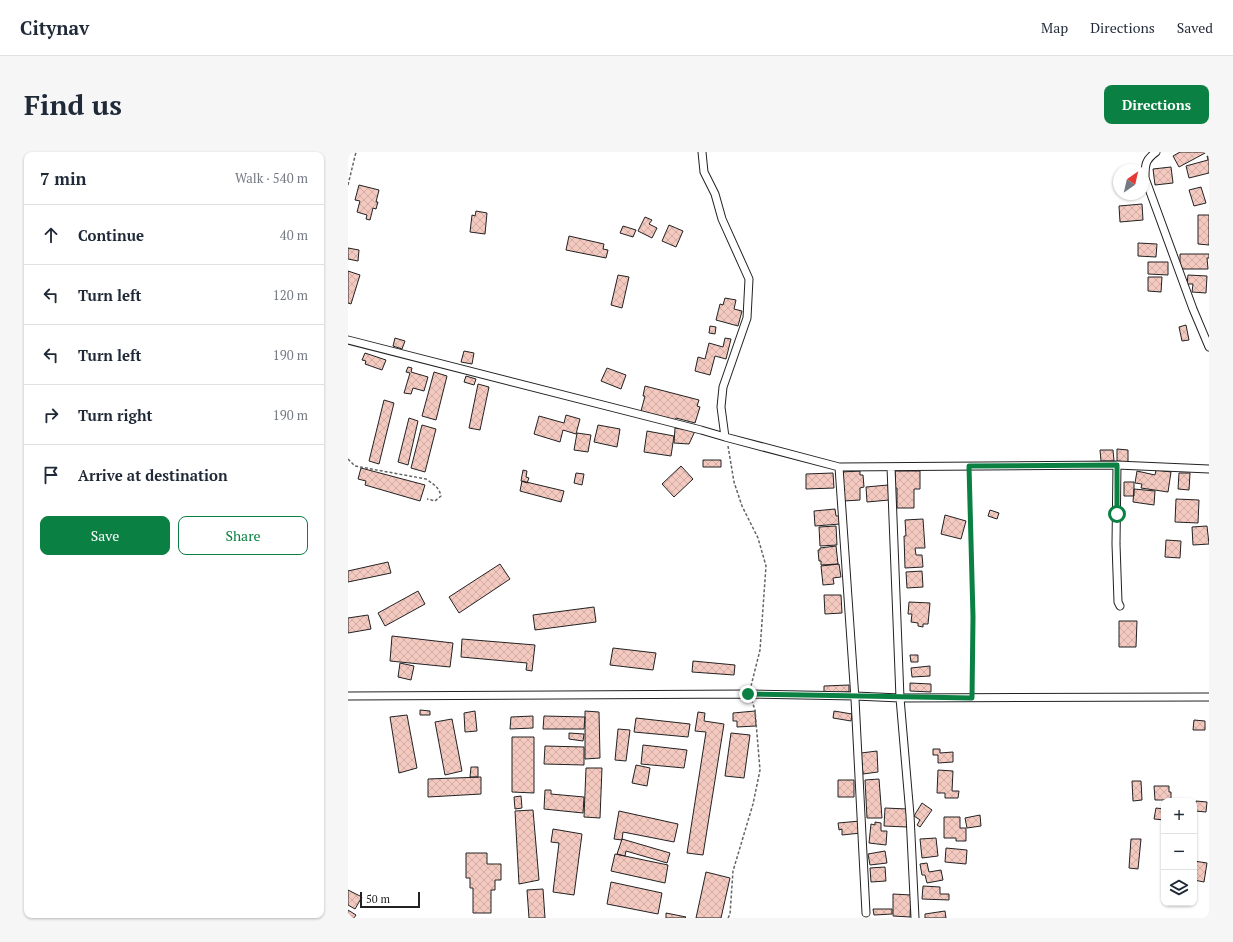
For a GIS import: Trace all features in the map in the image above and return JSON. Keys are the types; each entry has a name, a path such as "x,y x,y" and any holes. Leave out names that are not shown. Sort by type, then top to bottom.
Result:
{"street":[{"path":"702,152 704,172 715,194 722,219 749,279 747,318 724,387 721,407 726,437"},
{"path":"1156,152 1150,156 1145,165 1145,178 1193,309 1209,347"},
{"path":"348,340 701,430 839,467 1117,465 1209,469"},
{"path":"1117,465 1117,559 1118,602 1120,606"},
{"path":"839,467 855,696 866,914"},
{"path":"891,467 900,698 910,815 915,918"},
{"path":"348,696 748,694 900,698 1209,697"}],"path":[{"path":"348,185 356,152"},
{"path":"726,437 734,482 742,506 758,538 766,566 760,650 748,694 756,710 760,770 753,804 733,871 730,914 728,918"},
{"path":"348,459 355,466 426,480 435,485 440,491 441,496 435,500 427,499"},
{"path":"969,466 973,617 972,698"}],"building":[{"path":"1180,152 1207,152 1179,167 1173,156"},
{"path":"1207,156 1209,156 1209,173 1189,178 1186,166 1208,160"},
{"path":"1171,167 1173,183 1155,185 1153,169"},
{"path":"359,185 379,190 376,209 373,208 370,220 366,219 367,215 357,212 360,201 355,200"},
{"path":"1201,187 1206,203 1194,206 1189,190"},
{"path":"1142,204 1143,220 1120,222 1119,206"},
{"path":"476,211 487,213 485,234 470,232 472,215 475,216"},
{"path":"1198,215 1209,215 1209,245 1198,244"},
{"path":"645,217 652,220 649,224 657,228 652,238 638,231"},
{"path":"669,225 683,231 676,247 662,241"},
{"path":"623,226 636,230 633,237 620,233"},
{"path":"569,236 604,244 603,249 608,250 606,258 566,250"},
{"path":"1138,243 1157,244 1156,257 1138,256"},
{"path":"348,248 359,250 358,261 348,259"},
{"path":"1180,254 1209,254 1209,258 1207,258 1208,269 1180,269"},
{"path":"1148,262 1168,262 1168,275 1148,274"},
{"path":"348,271 360,275 351,304 348,303"},
{"path":"618,275 629,277 622,308 611,305"},
{"path":"1188,275 1207,276 1206,293 1192,292 1193,284 1187,284"},
{"path":"1148,277 1162,277 1161,292 1148,291"},
{"path":"725,298 736,300 734,309 742,311 738,326 716,320 720,304 723,305"},
{"path":"1186,325 1189,340 1182,341 1179,327"},
{"path":"710,326 716,327 715,334 709,333"},
{"path":"395,338 405,341 402,349 393,346"},
{"path":"725,338 731,339 726,359 715,356 710,375 695,371 698,357 705,359 709,343 723,347"},
{"path":"464,351 474,353 472,364 461,362"},
{"path":"365,353 386,360 382,370 365,364 366,361 362,360"},
{"path":"408,367 412,368 411,372 428,377 424,391 413,388 411,394 404,393 410,373 406,372"},
{"path":"607,368 626,375 621,389 601,381"},
{"path":"434,372 447,376 436,420 422,416"},
{"path":"466,376 476,379 474,385 464,382"},
{"path":"478,384 489,387 480,430 469,428"},
{"path":"645,386 699,400 697,406 700,407 695,423 676,418 675,420 641,411 645,396 643,396"},
{"path":"384,400 394,403 379,464 369,461"},
{"path":"566,415 580,419 576,434 563,430 560,442 534,434 539,416 564,423"},
{"path":"409,418 418,421 408,465 398,462"},
{"path":"422,425 436,429 425,472 411,468"},
{"path":"598,425 620,429 617,447 594,442"},
{"path":"675,428 695,431 689,444 674,443"},
{"path":"647,431 674,436 671,456 644,452"},
{"path":"577,433 591,435 588,452 574,450"},
{"path":"1117,449 1128,450 1128,462 1117,461"},
{"path":"1100,450 1113,450 1114,461 1101,461"},
{"path":"703,460 721,460 721,467 703,467"},
{"path":"681,466 693,479 674,497 662,484"},
{"path":"361,468 425,485 420,501 365,485 366,481 358,479"},
{"path":"523,470 527,471 526,477 529,478 527,483 521,481"},
{"path":"1156,470 1171,472 1168,492 1141,488 1142,484 1135,483 1137,471 1155,475"},
{"path":"860,471 860,475 863,475 864,487 860,488 860,500 844,501 842,472"},
{"path":"895,471 920,471 920,489 914,489 914,508 897,508"},
{"path":"576,473 584,474 582,485 574,483"},
{"path":"833,473 834,488 806,489 806,474"},
{"path":"1179,473 1190,473 1189,490 1178,489"},
{"path":"522,481 564,491 561,502 520,491"},
{"path":"1124,482 1134,482 1134,496 1124,496"},
{"path":"888,485 889,500 867,502 866,487"},
{"path":"1134,489 1155,491 1154,505 1133,502"},
{"path":"1176,499 1199,500 1198,523 1175,522"},
{"path":"835,509 836,516 840,516 840,524 815,526 814,511"},
{"path":"990,510 999,513 997,519 988,516"},
{"path":"945,515 966,521 961,539 941,534"},
{"path":"923,519 925,548 915,548 916,555 922,555 923,567 905,568 905,520"},
{"path":"836,526 837,545 820,546 819,527"},
{"path":"1207,526 1209,544 1193,545 1192,527"},
{"path":"1166,540 1181,541 1180,558 1165,557"},
{"path":"836,546 838,564 821,565 818,550 820,550 820,548"},
{"path":"388,562 391,573 348,582 348,571"},
{"path":"500,564 510,579 459,613 449,597"},
{"path":"839,564 841,577 833,578 834,584 823,585 821,566"},
{"path":"922,571 923,587 907,588 906,572"},
{"path":"418,591 425,604 385,626 378,613"},
{"path":"824,595 841,595 842,613 825,614"},
{"path":"909,602 930,603 928,624 923,624 923,627 918,626 918,623 911,622 912,614 908,614"},
{"path":"594,607 596,622 535,630 533,615"},
{"path":"368,615 371,629 348,633 348,618"},
{"path":"1119,621 1137,621 1136,647 1119,647"},
{"path":"392,636 453,643 450,667 390,661"},
{"path":"462,639 535,645 532,671 526,670 527,663 461,657"},
{"path":"613,648 656,653 653,670 610,665"},
{"path":"910,655 918,655 918,662 911,662"},
{"path":"693,661 735,665 734,675 692,672"},
{"path":"400,663 414,666 411,680 398,677"},
{"path":"930,666 930,676 912,677 911,668"},
{"path":"910,683 931,684 931,692 910,691"},
{"path":"849,685 849,692 824,693 824,686"},
{"path":"420,710 430,711 430,715 420,715"},
{"path":"475,711 477,731 465,732 464,713"},
{"path":"585,711 599,712 600,758 585,759"},
{"path":"755,711 756,726 737,727 737,721 733,721 733,713"},
{"path":"834,711 852,714 851,721 833,718"},
{"path":"698,712 705,713 704,721 724,724 703,855 687,853 706,732 695,731"},
{"path":"407,715 417,768 399,773 390,717"},
{"path":"533,716 533,728 510,729 511,717"},
{"path":"544,716 585,717 584,729 543,729"},
{"path":"636,718 690,724 688,737 634,732"},
{"path":"452,719 462,771 445,775 435,722"},
{"path":"1194,720 1205,721 1205,730 1193,730"},
{"path":"618,729 630,730 626,761 615,760"},
{"path":"569,733 584,734 583,741 569,739"},
{"path":"731,733 750,735 744,778 725,776"},
{"path":"512,737 534,737 534,793 512,792"},
{"path":"643,745 687,750 684,768 641,764"},
{"path":"545,746 584,747 584,765 544,764"},
{"path":"933,749 940,749 940,753 953,752 953,762 938,763 938,755 933,755"},
{"path":"877,751 878,772 863,774 861,753"},
{"path":"636,765 650,768 647,786 632,783"},
{"path":"471,767 478,767 478,777 470,777"},
{"path":"586,768 602,768 600,818 584,817"},
{"path":"938,770 953,771 952,791 959,791 958,798 945,798 945,793 937,793"},
{"path":"481,777 481,794 428,797 428,779"},
{"path":"879,779 882,818 867,818 865,780"},
{"path":"838,780 854,780 854,797 838,797"},
{"path":"1132,781 1141,781 1142,800 1133,801"},
{"path":"1154,786 1169,786 1171,798 1161,798 1161,800 1155,800"},
{"path":"545,790 551,790 551,794 584,797 583,813 544,809"},
{"path":"521,796 522,808 515,809 514,797"},
{"path":"1197,801 1207,802 1206,812 1197,811"},
{"path":"922,803 932,810 920,827 917,825 920,820 914,816"},
{"path":"885,808 907,809 907,827 884,826"},
{"path":"1156,808 1161,809 1161,820 1154,819"},
{"path":"533,810 539,880 519,884 515,811"},
{"path":"619,811 678,824 674,842 623,832 622,840 614,839"},
{"path":"980,815 981,826 967,828 965,818"},
{"path":"944,817 960,817 960,828 966,828 966,841 956,841 956,838 944,838"},
{"path":"860,821 861,833 842,835 842,829 839,830 838,823"},
{"path":"875,822 881,823 881,831 887,831 886,845 869,843 871,824 875,825"},
{"path":"553,829 582,834 574,895 553,892 559,843 551,842"},
{"path":"936,838 938,856 922,858 920,839"},
{"path":"622,839 670,853 667,863 626,851 625,856 617,854"},
{"path":"1131,839 1141,839 1138,869 1129,868"},
{"path":"946,848 967,850 966,864 945,862"},
{"path":"885,851 887,863 870,865 868,854"},
{"path":"466,853 487,853 487,864 501,864 501,880 495,880 495,890 491,890 491,913 473,913 473,888 470,888 470,878 466,878"},
{"path":"615,854 668,865 665,883 611,871"},
{"path":"1197,861 1207,863 1204,882 1197,881"},
{"path":"927,863 929,872 941,870 943,880 927,883 925,875 922,875 920,864"},
{"path":"885,867 886,881 871,882 870,868"},
{"path":"706,872 730,878 721,918 696,918"},
{"path":"611,882 662,893 658,914 607,904"},
{"path":"923,886 940,887 940,894 949,894 949,900 922,899"},
{"path":"543,889 545,918 529,918 527,890"},
{"path":"348,890 362,897 355,909 348,905"},
{"path":"893,894 911,895 910,917 893,916"},
{"path":"873,909 892,909 892,914 874,915"},
{"path":"348,910 356,915 354,918 348,918"},
{"path":"945,911 946,918 925,918 925,914"},
{"path":"666,913 686,917 666,918"}],"route":[{"path":"748,694 900,698 972,698 973,617 969,466 1117,465 1117,514"}]}
